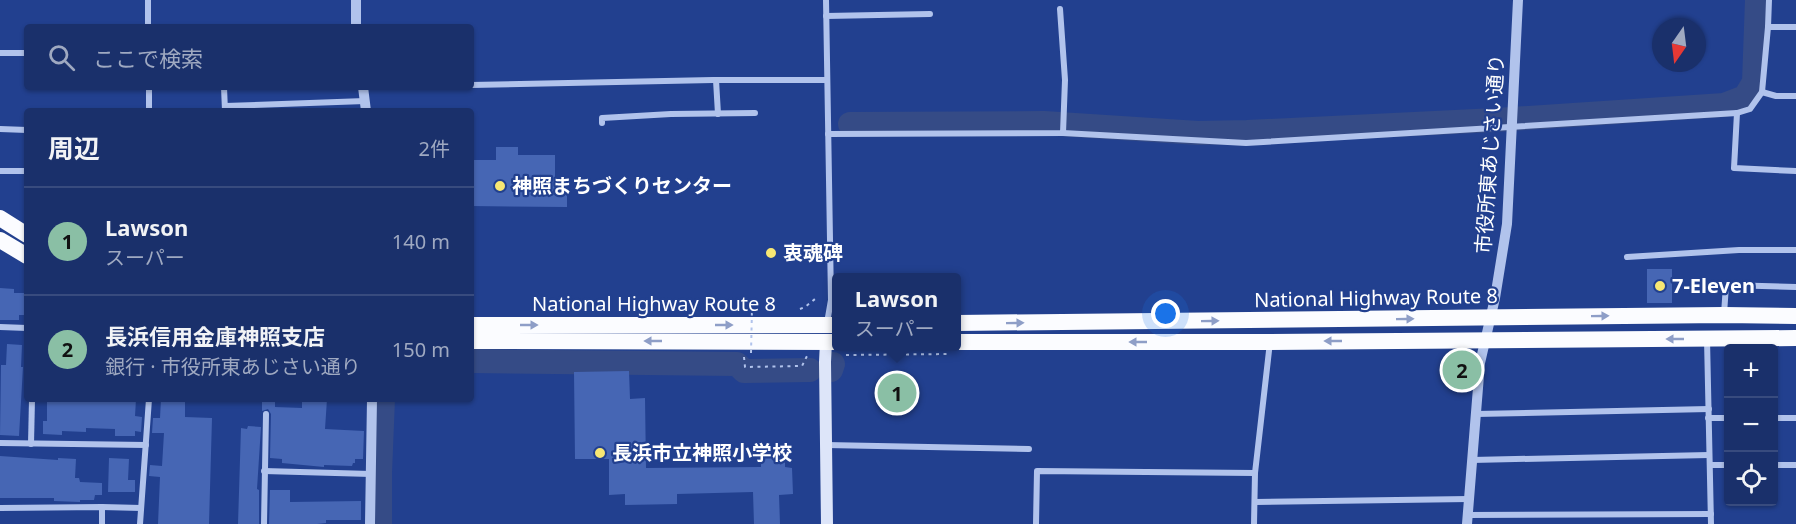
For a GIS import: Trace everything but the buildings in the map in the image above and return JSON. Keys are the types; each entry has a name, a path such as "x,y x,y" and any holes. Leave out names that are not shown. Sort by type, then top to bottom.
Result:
{"highway":[{"path":"0,218 24,234"},
{"path":"0,240 24,254"},
{"name":"National Highway Route 8","path":"961,323 1796,316"},
{"name":"National Highway Route 8","path":"474,325 832,333"},
{"name":"National Highway Route 8","path":"474,341 832,333"},
{"path":"961,342 1796,339"}],"main road":[{"path":"827,524 825,362 832,333"}],"street":[{"path":"148,0 148,24"},
{"path":"356,0 356,24"},
{"path":"826,0 832,333"},
{"name":"市役所東あじさい通り","path":"1467,519 1475,414 1484,341 1495,298 1507,224 1518,0"},
{"path":"828,134 1063,132 1246,143 1513,122 1737,113 1750,109 1762,93 1769,0"},
{"path":"1060,9 1065,80 1063,132"},
{"path":"826,16 930,14"},
{"path":"1768,27 1796,27"},
{"path":"0,53 24,53"},
{"path":"716,80 718,114"},
{"path":"474,85 827,80"},
{"path":"149,90 149,108"},
{"path":"224,90 225,108 366,106 363,90"},
{"path":"1762,93 1796,96"},
{"path":"602,123 602,118 755,113"},
{"path":"1737,113 1734,168 1796,171"},
{"path":"0,129 24,130"},
{"path":"0,171 24,171"},
{"path":"1627,257 1739,250 1796,250"},
{"path":"1724,315 1726,285 1796,287"},
{"path":"0,327 24,328"},
{"path":"1707,339 1711,524"},
{"path":"1254,524 1255,473 1270,342"},
{"path":"31,444 32,402"},
{"path":"140,524 148,402"},
{"path":"370,524 372,402"},
{"path":"1475,414 1709,409"},
{"path":"264,524 266,414"},
{"path":"1708,418 1724,418"},
{"path":"1778,418 1796,418"},
{"path":"0,443 146,445"},
{"path":"826,445 1029,448"},
{"path":"1472,460 1709,455"},
{"path":"1710,465 1724,465"},
{"path":"1778,465 1796,465"},
{"path":"264,471 371,474"},
{"path":"1036,524 1037,471 1255,473"},
{"path":"1255,502 1469,499"},
{"path":"102,507 102,524"},
{"path":"0,508 141,508"},
{"path":"1467,519 1711,514"}],"path":[{"path":"805,308 815,299"},
{"path":"751,353 752,309"}],"waterway":[{"path":"850,124 1044,123 1198,133 1247,132 1496,120 1724,105 1745,97 1754,82 1757,0"},
{"path":"474,361 737,364 744,371 810,370"},
{"path":"831,370 833,364"},
{"path":"380,524 383,402"}],"place":[{"name":"神照まちづくりセンター","path":"500,186"},
{"name":"衷魂碑","path":"771,253"},
{"name":"7-Eleven","path":"1660,286"},
{"name":"長浜信用金庫神照支店","path":"1462,370"},
{"name":"Lawson","path":"897,393"},
{"name":"長浜市立神照小学校","path":"600,453"}]}
